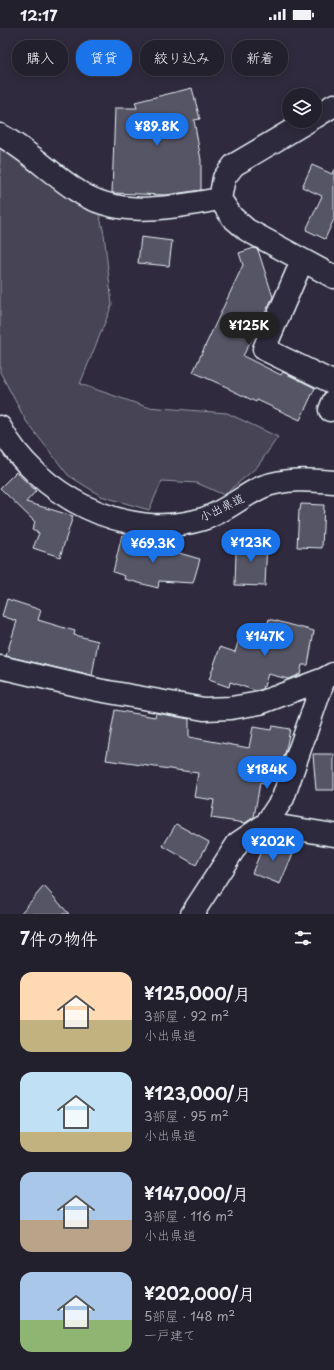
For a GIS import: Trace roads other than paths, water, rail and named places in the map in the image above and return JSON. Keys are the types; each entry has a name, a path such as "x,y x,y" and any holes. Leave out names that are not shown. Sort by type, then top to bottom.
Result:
{"street":[{"path":"322,113 334,105"},
{"path":"296,128 234,165 224,178 220,199 232,217 247,230 334,277"},
{"path":"0,134 13,142 77,191 101,204 133,210 166,209 220,199"},
{"path":"302,260 264,349 334,383"},
{"name":"小出県道","path":"0,427 25,463 54,489 87,508 125,522 154,526 180,526 205,519 262,488 281,482 310,480 334,482"},
{"path":"0,667 98,690 204,709 231,708 260,703 329,676"},
{"path":"192,914 238,844 266,824 283,798 329,676"},
{"path":"266,824 334,835"}]}
